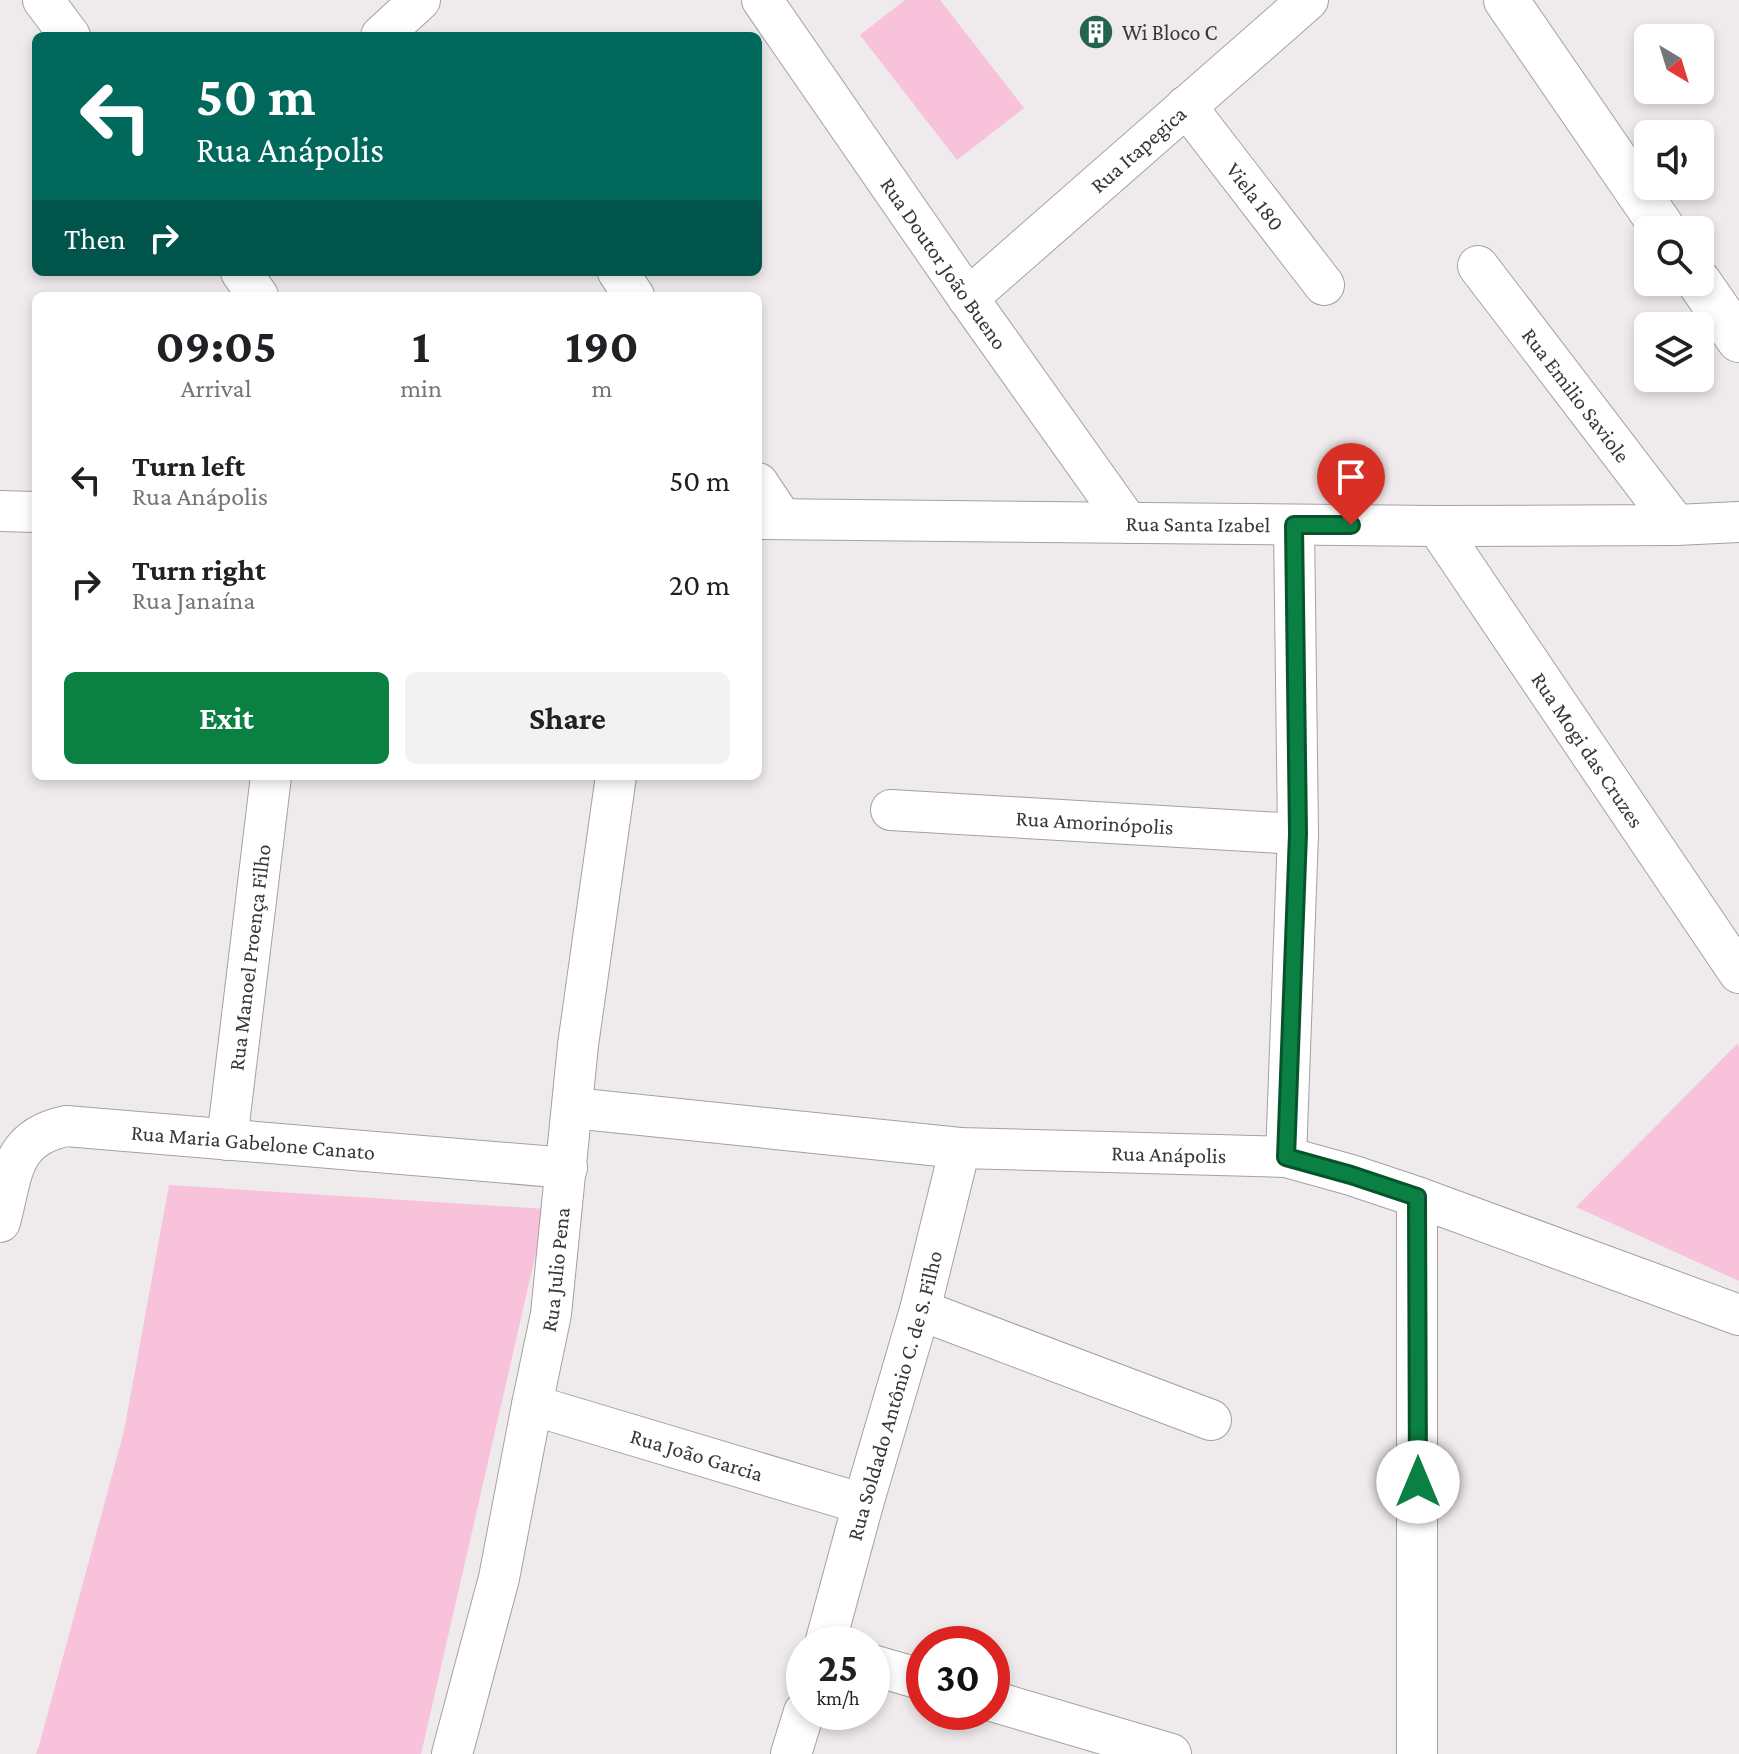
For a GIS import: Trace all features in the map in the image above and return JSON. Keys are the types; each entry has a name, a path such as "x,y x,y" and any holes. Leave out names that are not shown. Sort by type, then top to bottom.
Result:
{"street":[{"path":"43,0 67,32"},
{"path":"385,32 420,0"},
{"name":"Rua Doutor João Bueno","path":"762,0 1128,523"},
{"name":"Rua Itapegica","path":"968,298 1308,0"},
{"path":"1506,0 1654,216"},
{"name":"Viela 180","path":"1186,106 1324,285"},
{"name":"Rua Emilio Saviole","path":"1478,266 1676,525"},
{"path":"1709,296 1739,340"},
{"path":"762,495 770,519"},
{"path":"0,511 32,512"},
{"name":"Rua Santa Izabel","path":"770,519 1437,526 1737,523"},
{"path":"1286,1157 1298,834 1294,525"},
{"name":"Rua Mogi das Cruzes","path":"1437,526 1739,973"},
{"name":"Rua Manoel Proença Filho","path":"227,1140 271,780"},
{"name":"Rua Julio Pena","path":"452,1754 499,1578 551,1314 578,1045 615,780"},
{"name":"Rua Amorinópolis","path":"891,810 1298,834"},
{"name":"Rua Anápolis","path":"573,1108 960,1148 1286,1157 1417,1197 1739,1315"},
{"name":"Rua Maria Gabelone Canato","path":"0,1222 19,1155 27,1143 48,1130 66,1126 567,1168"},
{"name":"Rua Soldado Antônio C. de S. Filho","path":"830,1626 920,1310 960,1148"},
{"path":"1417,1197 1417,1754"},
{"path":"920,1310 1211,1420"},
{"name":"Rua João Garcia","path":"532,1405 863,1504"},
{"path":"1010,1706 1171,1754"},
{"path":"791,1754 798,1730"}],"shaded area":[{"path":"905,0 940,0 1024,108 957,160 860,35"},
{"path":"1737,1044 1739,1047 1739,1281 1576,1207"},
{"path":"169,1185 546,1209 421,1754 36,1754 124,1431"}],"place":[{"name":"Wi Bloco C","path":"1096,32"}],"route":[{"path":"1351,525 1294,525 1298,834 1286,1157 1417,1197 1418,1482"}]}
